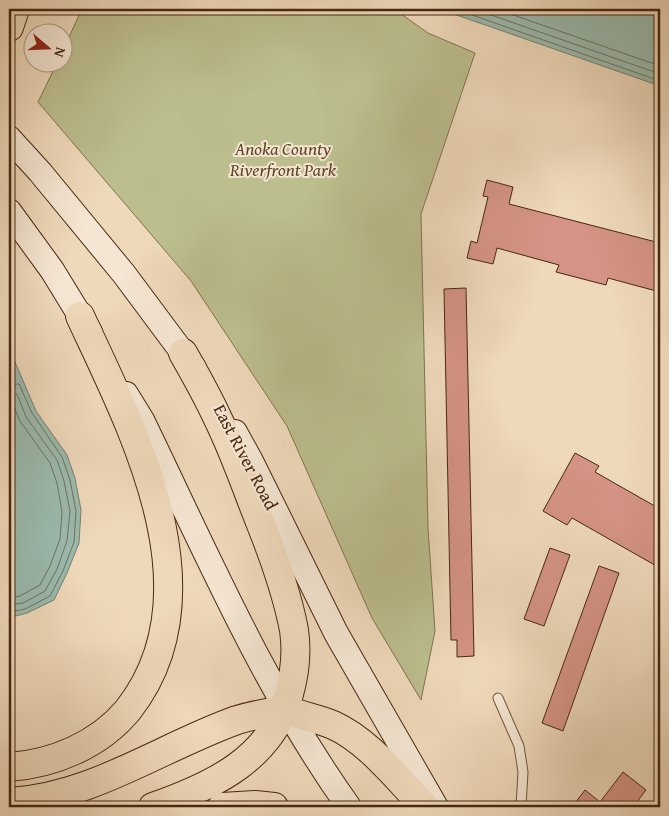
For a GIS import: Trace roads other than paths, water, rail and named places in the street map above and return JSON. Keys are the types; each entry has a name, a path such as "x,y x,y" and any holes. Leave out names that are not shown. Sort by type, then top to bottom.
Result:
{"highway":[{"path":"9,27 15,9"},
{"path":"9,767 28,765 59,757 87,744 113,726 134,702 143,687 155,662 164,634 169,581 165,540 149,480 128,418 80,316"},
{"path":"153,807 185,796 225,775 241,764 263,744 274,730 285,709 295,669 294,631 284,588 234,455 217,416 183,353"},
{"path":"9,802 61,793 129,768 237,720 285,709 333,725 349,735 374,754 425,807"},
{"path":"222,807 255,805 274,807"}],"main road":[{"name":"East River Road","path":"9,138 40,172 124,274 213,395 251,461 336,633 436,807"},
{"path":"9,211 52,270 142,420 271,684 285,709 349,807"}],"lane":[{"path":"498,698 519,746 524,772 521,807"}],"water":[{"path":"445,9 660,9 660,86 451,13"},
{"path":"15,362 36,411 67,455 75,478 81,510 79,543 54,600 27,613 12,617 9,616 9,394"}],"park label":[{"name":"Anoka County Riverfront Park","path":"283,158"}]}
